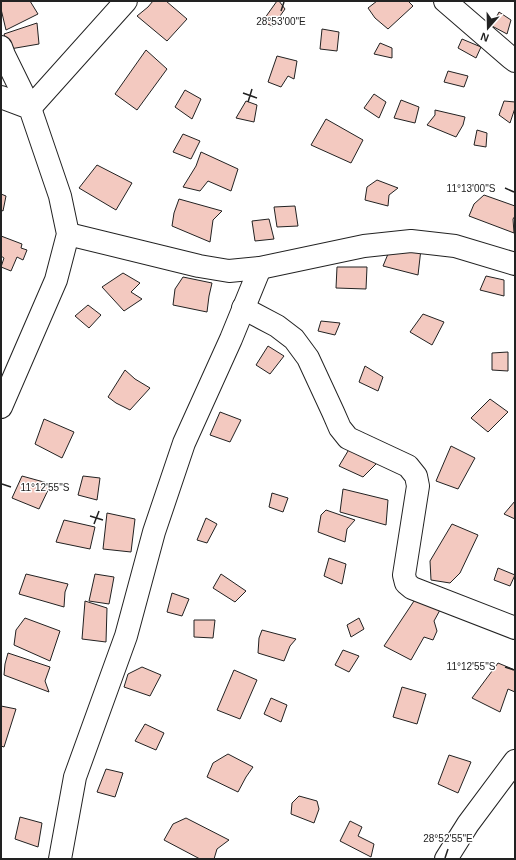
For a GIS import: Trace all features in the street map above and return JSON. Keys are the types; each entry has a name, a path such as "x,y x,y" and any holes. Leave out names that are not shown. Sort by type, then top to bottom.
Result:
{"street":[{"path":"30,108 126,1"},
{"path":"445,1 515,61"},
{"path":"1,47 30,108 60,196 68,234 56,280 1,407"},
{"path":"1,97 30,108"},
{"path":"68,234 199,266 229,271 260,268 364,246 411,241 455,246 515,264"},
{"path":"60,859 75,777 126,636 154,532 184,443 231,339 260,268"},
{"path":"243,308 277,326 294,339 308,358 335,418 340,428 348,438 408,466 416,476 418,486 404,575 406,583 412,588 515,628"},
{"path":"446,859 468,824 515,761"}],"building":[{"path":"1,1 30,1 38,14 6,30 1,9"},
{"path":"153,1 166,1 187,19 167,41 137,16"},
{"path":"277,1 279,1 285,9 273,26 262,22"},
{"path":"377,1 408,1 413,6 388,29 375,18 368,8"},
{"path":"499,12 511,20 507,34 492,26"},
{"path":"37,23 39,44 10,49 4,34"},
{"path":"322,29 339,32 337,51 320,49"},
{"path":"462,39 481,47 476,58 458,48"},
{"path":"380,43 392,48 392,58 374,54"},
{"path":"146,50 167,69 137,110 115,94"},
{"path":"277,56 297,61 294,79 288,76 281,87 268,82"},
{"path":"448,71 468,76 464,87 444,82"},
{"path":"185,90 201,99 192,119 175,107"},
{"path":"374,94 386,102 379,118 364,108"},
{"path":"401,100 419,107 415,123 394,118"},
{"path":"246,101 257,105 254,122 236,118"},
{"path":"504,101 515,102 515,108 510,123 499,115"},
{"path":"435,110 465,117 463,125 456,137 427,125 435,115"},
{"path":"326,119 363,140 351,163 311,145"},
{"path":"477,130 487,133 486,147 474,145"},
{"path":"183,134 200,141 191,159 173,152"},
{"path":"201,152 238,169 231,191 208,181 200,191 183,187 196,166"},
{"path":"97,165 132,183 116,210 79,188"},
{"path":"377,180 398,188 389,195 388,206 365,200 367,187"},
{"path":"1,194 6,196 3,211 1,210"},
{"path":"484,195 515,206 515,216 513,219 514,233 469,216 474,204"},
{"path":"179,199 222,211 213,220 210,242 172,226 174,213"},
{"path":"295,206 298,226 277,227 274,207"},
{"path":"269,219 274,239 255,241 252,221"},
{"path":"1,236 22,244 21,248 27,250 23,260 17,257 11,271 1,267 4,258 1,256"},
{"path":"421,249 418,275 383,266 388,254"},
{"path":"337,267 367,267 366,289 336,288"},
{"path":"123,273 140,283 131,292 142,299 124,311 102,287"},
{"path":"486,276 504,280 504,296 480,290"},
{"path":"183,277 212,283 207,312 173,305 175,289"},
{"path":"88,305 101,315 89,328 75,316"},
{"path":"423,314 444,322 432,345 410,332"},
{"path":"321,321 340,323 335,335 318,331"},
{"path":"268,346 284,356 270,374 256,365"},
{"path":"508,352 508,371 492,370 492,353"},
{"path":"365,366 383,377 378,391 359,382"},
{"path":"125,370 135,379 150,388 130,410 108,397"},
{"path":"490,399 508,412 488,432 471,418"},
{"path":"220,412 241,420 230,442 210,435"},
{"path":"44,419 74,432 62,458 35,444"},
{"path":"351,446 379,461 363,477 339,466"},
{"path":"451,446 475,458 458,489 436,481"},
{"path":"22,476 51,484 39,509 12,498"},
{"path":"83,476 100,478 97,500 78,495"},
{"path":"343,489 388,500 386,525 340,512"},
{"path":"272,493 288,498 283,512 269,507"},
{"path":"515,501 515,519 504,514"},
{"path":"326,510 355,520 347,529 345,542 318,532 321,515"},
{"path":"107,513 135,519 131,552 103,549"},
{"path":"206,518 217,524 207,543 197,540"},
{"path":"64,520 95,527 90,549 56,542"},
{"path":"452,524 478,535 460,573 450,583 431,580 430,561"},
{"path":"329,558 346,564 342,584 324,576"},
{"path":"498,568 515,575 510,586 494,580"},
{"path":"26,574 68,584 65,592 64,607 19,594"},
{"path":"95,574 114,577 109,604 89,601"},
{"path":"221,574 246,591 235,602 213,588"},
{"path":"172,593 189,599 182,616 167,612"},
{"path":"416,598 440,610 434,621 437,631 433,640 424,637 411,660 384,646"},
{"path":"85,601 107,608 106,642 82,639"},
{"path":"25,618 60,631 50,661 14,645 16,630"},
{"path":"359,618 364,629 351,637 347,625"},
{"path":"194,620 215,620 213,638 194,637"},
{"path":"262,630 296,639 290,646 284,661 258,653 259,638"},
{"path":"343,650 359,656 349,672 335,665"},
{"path":"8,653 50,667 45,681 49,692 4,675"},
{"path":"498,663 515,670 515,692 508,689 500,712 472,698"},
{"path":"142,667 161,675 150,696 124,687 128,674"},
{"path":"234,670 257,680 240,719 217,710"},
{"path":"402,687 426,694 417,724 393,717"},
{"path":"271,698 287,705 281,722 264,714"},
{"path":"1,706 16,709 4,747 1,746"},
{"path":"145,724 164,733 156,750 135,741"},
{"path":"228,754 253,767 238,792 207,777 213,763"},
{"path":"449,755 471,762 458,793 438,784"},
{"path":"106,769 123,773 115,797 97,792"},
{"path":"299,796 317,801 319,809 314,823 291,814 292,803"},
{"path":"20,817 42,823 38,847 15,839"},
{"path":"186,818 229,840 217,849 214,859 200,859 164,840 173,824"},
{"path":"350,821 362,827 358,836 374,844 371,857 340,841"}]}
